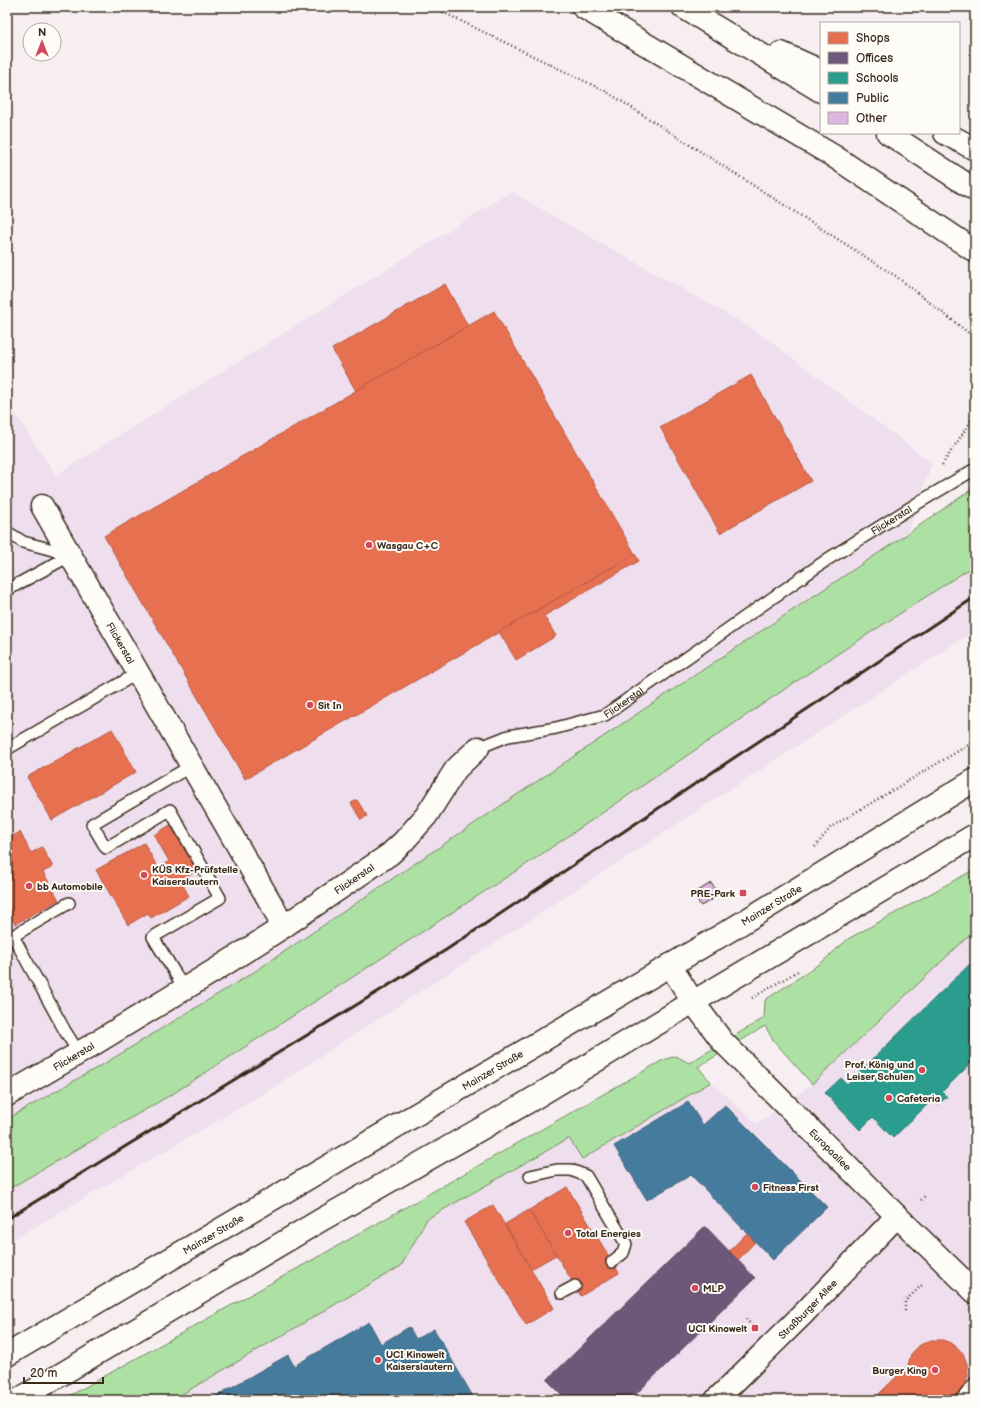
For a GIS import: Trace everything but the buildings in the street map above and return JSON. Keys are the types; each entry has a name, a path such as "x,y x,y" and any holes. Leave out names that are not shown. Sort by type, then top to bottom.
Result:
{"main road":[{"path":"584,7 835,157 975,251"},
{"path":"683,7 709,21 820,90"},
{"path":"709,21 820,70"},
{"path":"890,134 975,190"},
{"path":"947,134 975,149"},
{"name":"Flickerstal","path":"42,506 71,554 283,927"},
{"name":"Flickerstal","path":"7,1095 217,969 283,927 390,854 426,816 456,769 478,748"},
{"name":"Mainzer Straße","path":"7,1355 670,965 975,780"},
{"path":"18,1400 321,1220 526,1103 975,835"},
{"name":"Europaallee","path":"670,965 693,1002 723,1042 975,1292"},
{"name":"Straßburger Allee","path":"716,1400 792,1326 897,1216"}],"lane":[{"name":"Flickerstal","path":"478,748 508,736 556,728 605,715 828,559 975,469"},
{"path":"7,532 23,542 71,554"},
{"path":"7,590 71,554"},
{"path":"7,749 138,673"},
{"path":"184,988 153,937 220,898 170,810 106,848 92,824 191,766"},
{"path":"70,903 13,936 79,1053"},
{"path":"530,1176 557,1170 571,1170 586,1176 626,1244 623,1253 612,1262"},
{"path":"562,1293 575,1286"},
{"path":"7,1342 32,1340"},
{"path":"962,1400 975,1383"}],"path":[{"path":"432,7 607,92 898,277 975,338"},
{"path":"938,471 975,415"},
{"path":"814,848 831,827 975,741"},
{"path":"921,1200 925,1196"},
{"path":"905,1311 905,1301 922,1284"},
{"path":"746,1319 755,1328"}],"shaded area":[{"path":"511,192 755,330 932,463 907,534 668,693 323,930 107,1062 7,1119 7,402 56,475"},
{"path":"975,565 975,630 263,1094 7,1243 7,1190 174,1093 530,862 822,664"},
{"path":"975,930 975,1400 172,1400 401,1266 427,1219 569,1137 582,1159 711,1082 757,1124 812,1084"}],"green space":[{"path":"975,487 975,565 822,664 530,862 174,1093 7,1190 7,1119 107,1062 254,972"},
{"path":"975,869 975,930 812,1084 773,1040 765,1026 698,1067 711,1082 582,1159 569,1138 427,1219 401,1266 172,1400 62,1400 357,1235 663,1060 676,1056 689,1063 764,1018 765,1000 821,963 848,939"}],"railway":[{"path":"7,1219 446,950 975,597"}],"place":[{"name":"Wasgau C+C","path":"369,545"},
{"name":"Sit In","path":"310,705"},
{"name":"KÜS Kfz-Prüfstelle Kaiserslautern","path":"144,875"},
{"name":"bb Automobile","path":"29,886"},
{"name":"PRE-Park","path":"743,893"},
{"name":"Prof. König und Leiser Schulen","path":"922,1070"},
{"name":"Cafeteria","path":"889,1098"},
{"name":"Fitness First","path":"755,1187"},
{"name":"Total Energies","path":"568,1233"},
{"name":"MLP","path":"695,1288"},
{"name":"UCI Kinowelt","path":"755,1328"},
{"name":"UCI Kinowelt Kaiserslautern","path":"378,1360"},
{"name":"Burger King","path":"935,1370"}]}
